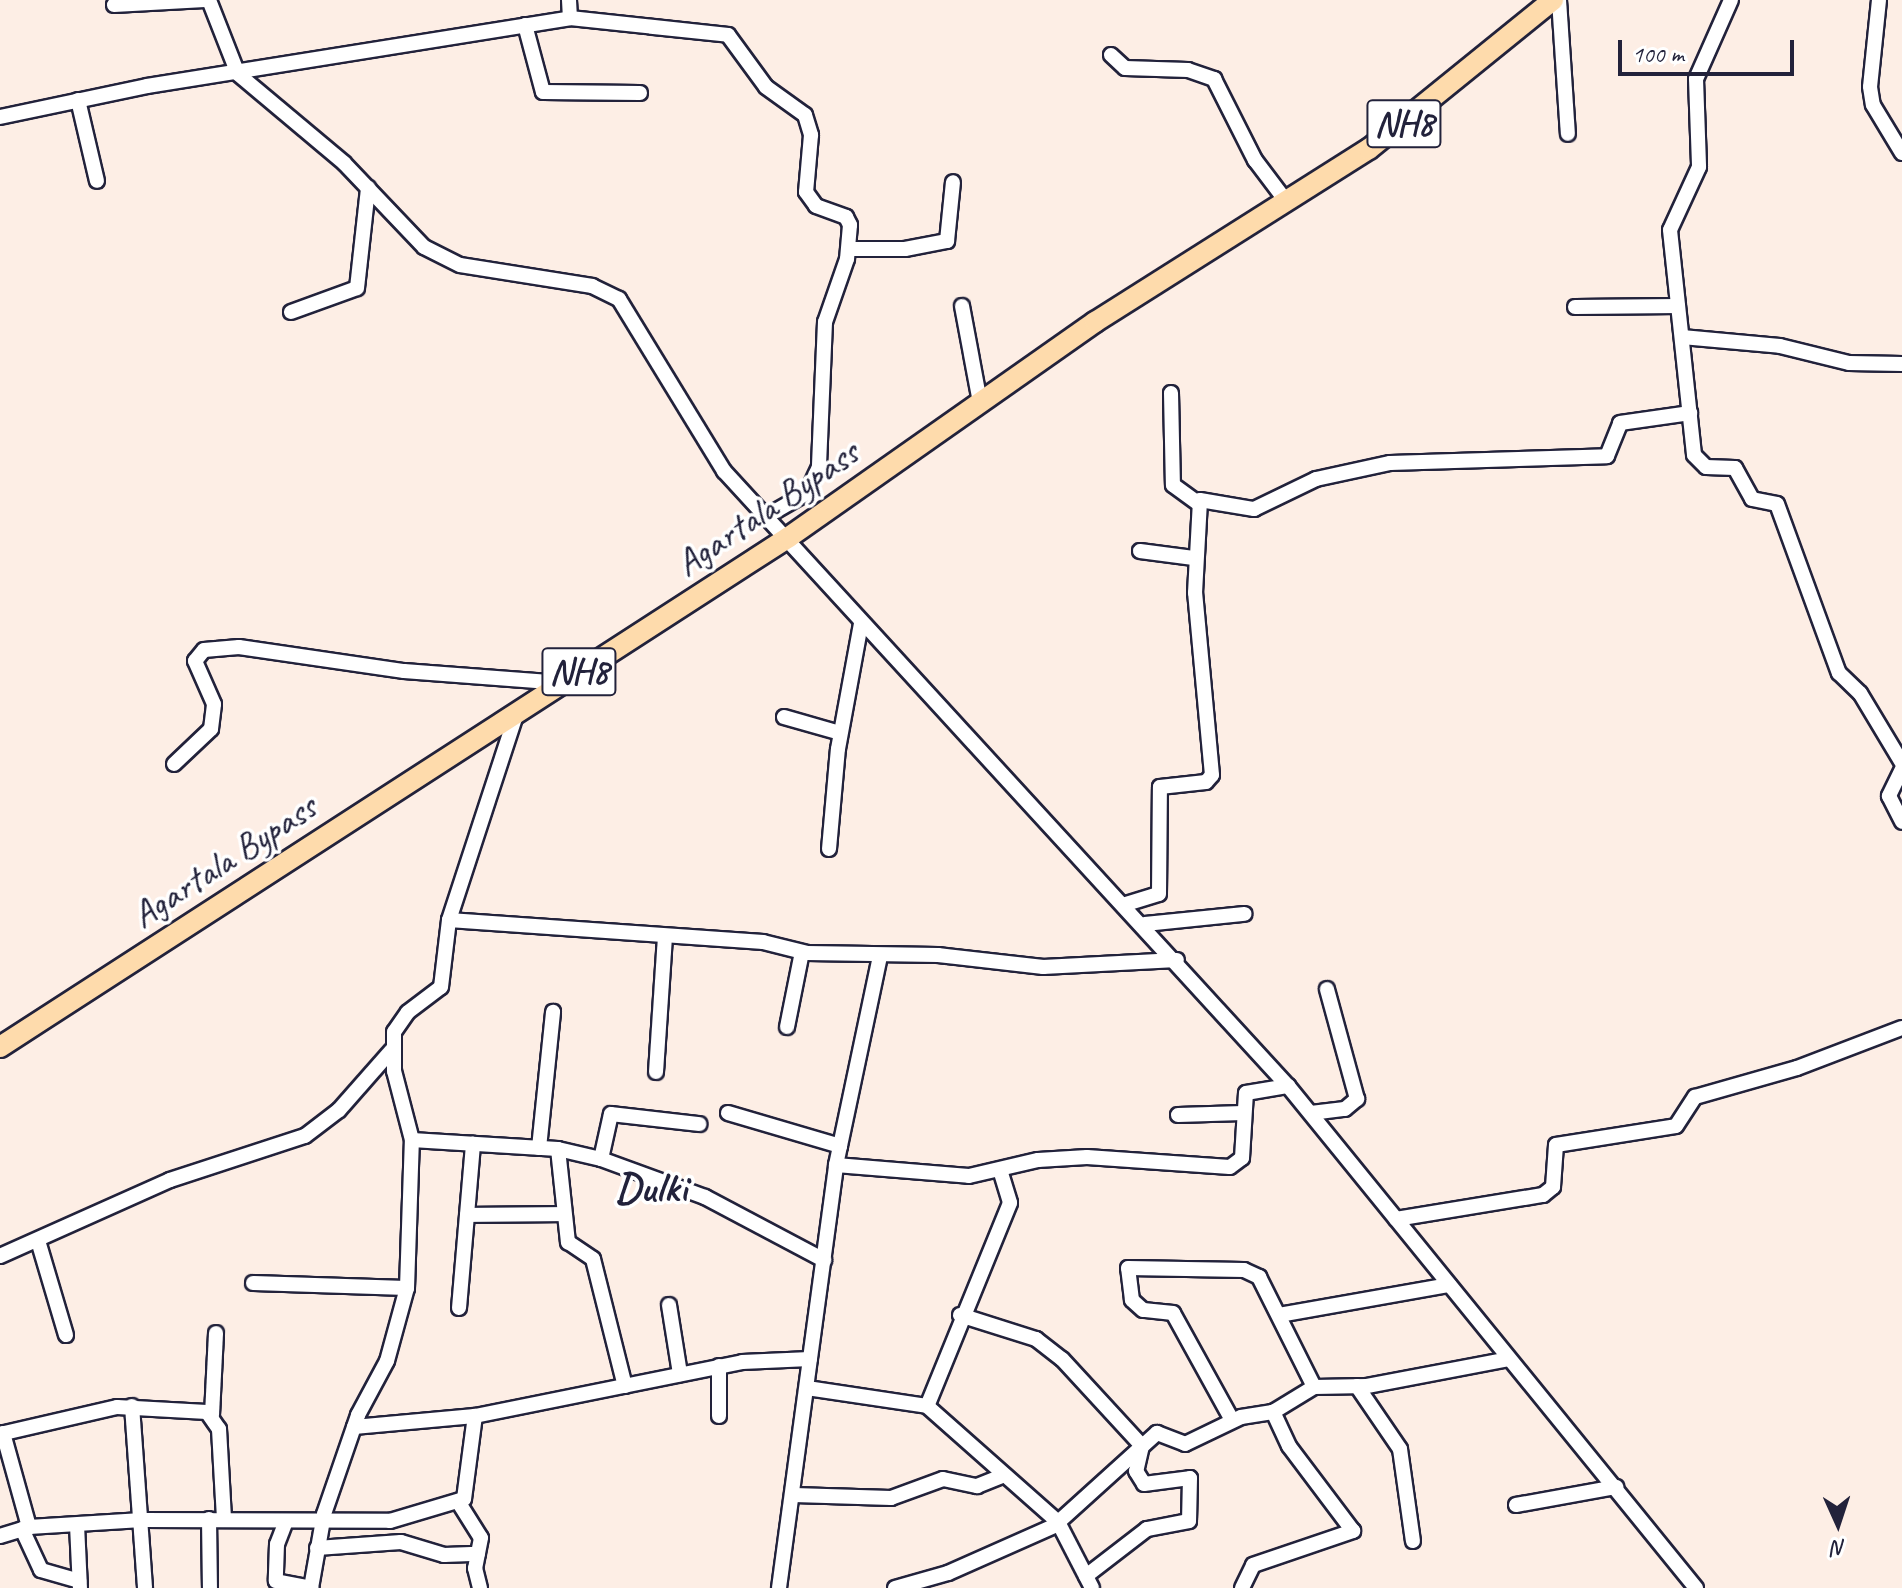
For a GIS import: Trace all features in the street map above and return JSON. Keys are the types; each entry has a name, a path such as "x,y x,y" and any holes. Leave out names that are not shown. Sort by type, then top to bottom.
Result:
{"highway":[{"name":"Agartala Bypass","path":"0,1047 789,537 1151,286 1395,131 1553,0"}],"street":[{"path":"114,5 207,0 238,74 368,188 403,229 444,259 612,292 724,471 789,537 861,624 1145,924 1288,1086 1696,1588"},
{"path":"569,0 570,18"},
{"path":"1559,0 1568,134"},
{"path":"1731,0 1696,79 1699,167 1670,230 1696,462 1735,468 1752,499 1772,501 1781,511 1839,673 1868,705 1902,766 1889,796 1902,822"},
{"path":"1879,0 1870,87 1873,105 1902,153"},
{"path":"0,117 78,100 570,18 728,35 736,41 766,87 811,124 806,192 816,206 846,217 849,249 825,322 819,467 807,493 767,516"},
{"path":"525,25 543,92 640,93"},
{"path":"1111,55 1125,68 1188,70 1214,79 1255,160 1286,201"},
{"path":"78,100 97,181"},
{"path":"849,249 905,249 947,241 953,182"},
{"path":"291,312 357,288 368,188"},
{"path":"962,306 980,402"},
{"path":"1575,307 1678,306"},
{"path":"1682,337 1780,346 1849,363 1902,364"},
{"path":"1171,393 1173,485 1198,503 1254,509 1316,479 1390,463 1607,456 1620,423 1690,413"},
{"path":"1126,904 1159,894 1160,787 1206,782 1212,775 1194,558 1198,503"},
{"path":"1140,551 1194,558"},
{"path":"829,849 840,733 861,624"},
{"path":"174,764 211,729 214,704 195,661 204,650 239,647 404,671 563,683"},
{"path":"0,1256 39,1244 170,1180 305,1136 339,1110 391,1051 401,1019 441,987 449,920 517,712"},
{"path":"784,717 840,733"},
{"path":"1145,924 1244,914"},
{"path":"449,920 763,942 802,952 880,957 938,955 1059,968 1177,960"},
{"path":"656,1072 665,937"},
{"path":"787,1027 802,952"},
{"path":"779,1588 794,1495 836,1165 880,957"},
{"path":"1311,1113 1345,1109 1357,1099 1327,989"},
{"path":"539,1148 553,1012"},
{"path":"1396,1219 1543,1195 1556,1177 1556,1145 1676,1126 1695,1097 1797,1068 1902,1028"},
{"path":"286,1521 275,1575 278,1584 311,1588 322,1522 354,1427 387,1361 407,1288 412,1140 391,1051"},
{"path":"836,1165 969,1176 1001,1173 1038,1160 1087,1157 1230,1167 1242,1158 1246,1093 1288,1086"},
{"path":"728,1113 840,1146"},
{"path":"1178,1115 1243,1113"},
{"path":"601,1159 611,1114 699,1124"},
{"path":"412,1140 558,1149 601,1159 705,1197 824,1260"},
{"path":"459,1308 473,1144"},
{"path":"558,1149 568,1242 588,1255 597,1271 625,1386"},
{"path":"927,1406 960,1315 1010,1203 1001,1173"},
{"path":"467,1215 564,1214"},
{"path":"39,1244 66,1335"},
{"path":"1232,1420 1173,1313 1136,1306 1125,1271 1252,1272 1279,1315 1314,1387"},
{"path":"253,1283 407,1288"},
{"path":"1279,1315 1449,1285"},
{"path":"669,1305 680,1374"},
{"path":"807,1388 927,1406 1002,1476 1058,1522 1089,1582 1140,1533 1184,1524 1191,1516 1187,1476 1149,1487 1137,1477 1142,1446 1091,1386 1036,1339 960,1315"},
{"path":"210,1588 221,1451 212,1415 216,1333"},
{"path":"354,1427 475,1416 719,1366 810,1359"},
{"path":"895,1588 1009,1549 1058,1522 1157,1433 1185,1444 1232,1420 1273,1412 1314,1387 1357,1386 1508,1359"},
{"path":"719,1366 719,1416"},
{"path":"1357,1386 1400,1449 1413,1541"},
{"path":"77,1525 80,1585 41,1570 25,1528 1,1434 132,1406 212,1415"},
{"path":"132,1406 145,1588"},
{"path":"1248,1569 1353,1531 1289,1446 1273,1412"},
{"path":"0,1536 25,1528 142,1520 377,1523 459,1503 466,1493 475,1416"},
{"path":"794,1495 891,1498 943,1479 977,1486 1002,1476"},
{"path":"1516,1505 1616,1487"},
{"path":"459,1503 481,1538 478,1554 480,1588"},
{"path":"317,1548 401,1542 444,1555 478,1554"},
{"path":"1242,1588 1248,1569"},
{"path":"1248,1569 1251,1588"}],"district":[{"name":"Dulki","path":"651,1188"}]}
